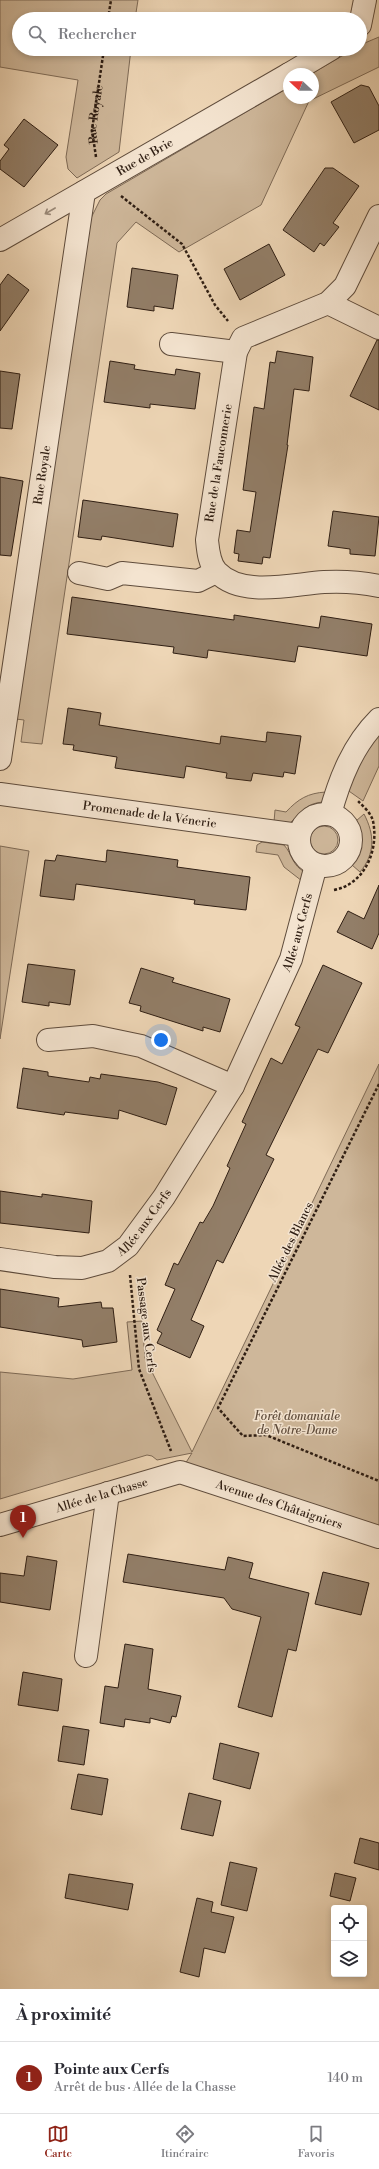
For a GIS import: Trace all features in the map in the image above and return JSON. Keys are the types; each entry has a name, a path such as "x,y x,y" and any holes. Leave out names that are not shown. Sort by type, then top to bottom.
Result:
{"street":[{"name":"Rue de Brie","path":"299,68 319,56"},
{"name":"Rue de Brie","path":"0,240 283,77"},
{"name":"Rue Royale","path":"0,759 84,192"},
{"path":"171,344 240,345 328,303 345,286 379,216"},
{"path":"328,303 379,328"},
{"name":"Rue de la Fauconnerie","path":"216,572 209,557 207,540 240,345"},
{"path":"79,573 108,579 122,572 198,581 216,572 238,585 271,588 324,582 352,582 379,586"},
{"path":"330,814 336,790 354,750 379,719"},
{"name":"Promenade de la Vénerie","path":"0,794 299,836"},
{"path":"322,814 330,814 344,821 351,835 351,843 345,857 339,862 324,866 316,865 302,853 299,836 307,821 322,814"},
{"name":"Allée aux Cerfs","path":"0,1259 55,1267 82,1268 108,1261 128,1246 164,1197 233,1086 291,960 316,865"},
{"path":"48,1040 93,1036 141,1046 233,1086"},
{"name":"Allée de la Chasse","path":"0,1525 180,1472"},
{"name":"Avenue des Châtaigniers","path":"180,1472 379,1537"},
{"path":"86,1656 108,1493"}],"path":[{"path":"109,12 111,0"},
{"name":"Rue Royale","path":"103,56 92,130 96,156 116,192 182,244 215,305 240,345"},
{"path":"310,890 324,891 340,888 351,883 369,867 375,847 373,820 355,799 336,790"},
{"name":"Allée des Blancs","path":"379,1084 218,1408 243,1436 266,1435 379,1481"},
{"name":"Passage aux Cerfs","path":"128,1246 139,1369 161,1429 180,1472"}],"green space":[{"path":"0,0 138,0 136,12 12,12 12,56 130,56 119,152 77,178 68,169 66,157 78,80 0,67"},
{"path":"379,37 379,67 319,96 319,69 342,56 367,56 367,42"},
{"path":"283,91 283,104 308,104 261,205 179,252 136,222 117,243 42,744 21,742 24,720 16,719 91,218 100,200 106,194"},
{"path":"379,733 379,766 363,801 346,789 350,776"},
{"path":"326,792 323,802 308,806 290,823 274,822 275,810 286,812 309,795"},
{"path":"364,814 370,829 372,844 371,851 365,865 360,872 352,865 358,854 361,843 361,833 356,821"},
{"path":"324,826 330,827 334,830 337,834 337,846 334,850 330,853 324,854 318,853 314,850 311,846 310,840 311,834 314,830 318,827"},
{"path":"262,842 284,845 298,867 305,872 302,881 284,867 278,855 256,852 257,845"},
{"path":"0,846 29,851 0,1039"},
{"name":"Forêt domaniale de Notre-Dame","path":"379,1064 379,1537 180,1472 192,1453 157,1460 152,1456 147,1455 0,1499 0,1372 73,1379 132,1370 127,1322 142,1321 145,1358 192,1452"}],"building":[{"path":"361,85 369,87 379,106 379,130 354,143 331,102"},
{"path":"24,119 58,145 24,187 0,169 0,161 9,149 4,145"},
{"path":"325,168 333,168 359,186 333,223 339,227 324,246 320,243 314,252 283,230"},
{"path":"269,244 285,275 240,300 224,269"},
{"path":"132,268 178,275 173,309 154,306 154,311 127,307"},
{"path":"8,274 29,290 0,331 0,285"},
{"path":"377,340 379,340 379,410 350,396"},
{"path":"277,351 313,357 309,391 294,389 288,445 270,558 263,557 262,564 238,561 239,554 234,553 237,530 250,532 256,492 243,490 254,407 264,409 270,362 275,363"},
{"path":"110,361 135,365 134,369 175,375 176,369 200,373 195,409 150,404 150,408 104,402"},
{"path":"0,371 20,374 12,429 0,428"},
{"path":"0,477 23,481 11,556 0,555"},
{"path":"83,500 178,514 173,547 102,536 101,540 78,537"},
{"path":"333,511 379,517 375,556 350,554 350,549 328,546"},
{"path":"72,597 234,620 234,615 319,628 321,616 372,624 367,656 298,646 295,662 208,650 207,658 173,653 174,647 67,634"},
{"path":"68,708 101,713 99,725 220,744 221,736 266,742 267,732 301,736 295,774 284,772 283,777 253,773 251,781 226,778 227,773 186,766 184,778 115,768 117,757 73,750 74,745 63,744"},
{"path":"107,850 178,860 177,867 250,877 246,910 194,904 195,900 76,884 74,900 40,896 45,860 55,861 57,855 106,862"},
{"path":"379,885 379,933 372,949 337,932 348,911 364,919"},
{"path":"28,964 75,970 70,1005 49,1002 49,1006 22,1002"},
{"path":"323,965 362,983 328,1053 318,1049 266,1155 274,1159 223,1263 217,1260 191,1320 204,1326 190,1358 157,1343 162,1333 157,1330 175,1289 165,1285 174,1263 178,1265 200,1222 203,1223 213,1206 230,1168 227,1166 246,1124 242,1122 271,1058 282,1064 300,1027 295,1025"},
{"path":"141,968 174,978 172,982 230,999 220,1032 203,1027 203,1031 140,1011 141,1006 129,1003"},
{"path":"23,1068 48,1072 48,1076 89,1082 90,1077 100,1079 101,1074 158,1082 177,1088 166,1125 119,1110 118,1119 65,1112 64,1115 17,1108"},
{"path":"0,1191 42,1197 42,1194 92,1201 89,1233 0,1223"},
{"path":"0,1289 59,1298 58,1307 101,1302 102,1308 113,1308 117,1342 83,1347 82,1340 0,1327"},
{"path":"128,1554 225,1570 228,1557 253,1563 249,1578 309,1593 296,1651 288,1649 272,1717 238,1707 261,1617 232,1609 224,1598 123,1582"},
{"path":"27,1556 57,1561 50,1610 0,1602 0,1573 24,1576"},
{"path":"323,1572 369,1583 361,1615 315,1604"},
{"path":"125,1644 153,1649 148,1689 181,1696 176,1717 172,1716 170,1723 150,1718 150,1723 125,1719 124,1727 100,1723 105,1686 118,1688"},
{"path":"23,1672 62,1679 58,1711 18,1705"},
{"path":"63,1726 89,1730 84,1765 58,1761"},
{"path":"220,1743 259,1753 250,1789 213,1779"},
{"path":"78,1774 108,1779 102,1815 71,1809"},
{"path":"189,1793 221,1801 213,1836 181,1829"},
{"path":"360,1838 379,1843 379,1870 354,1863"},
{"path":"230,1862 257,1868 247,1911 221,1905"},
{"path":"335,1873 356,1878 350,1901 330,1896"},
{"path":"69,1874 133,1884 128,1910 65,1898"},
{"path":"197,1898 213,1902 211,1912 234,1917 225,1953 204,1948 199,1977 180,1972"}],"place":[{"name":"Pointe aux Cerfs","path":"23,1538"}]}
